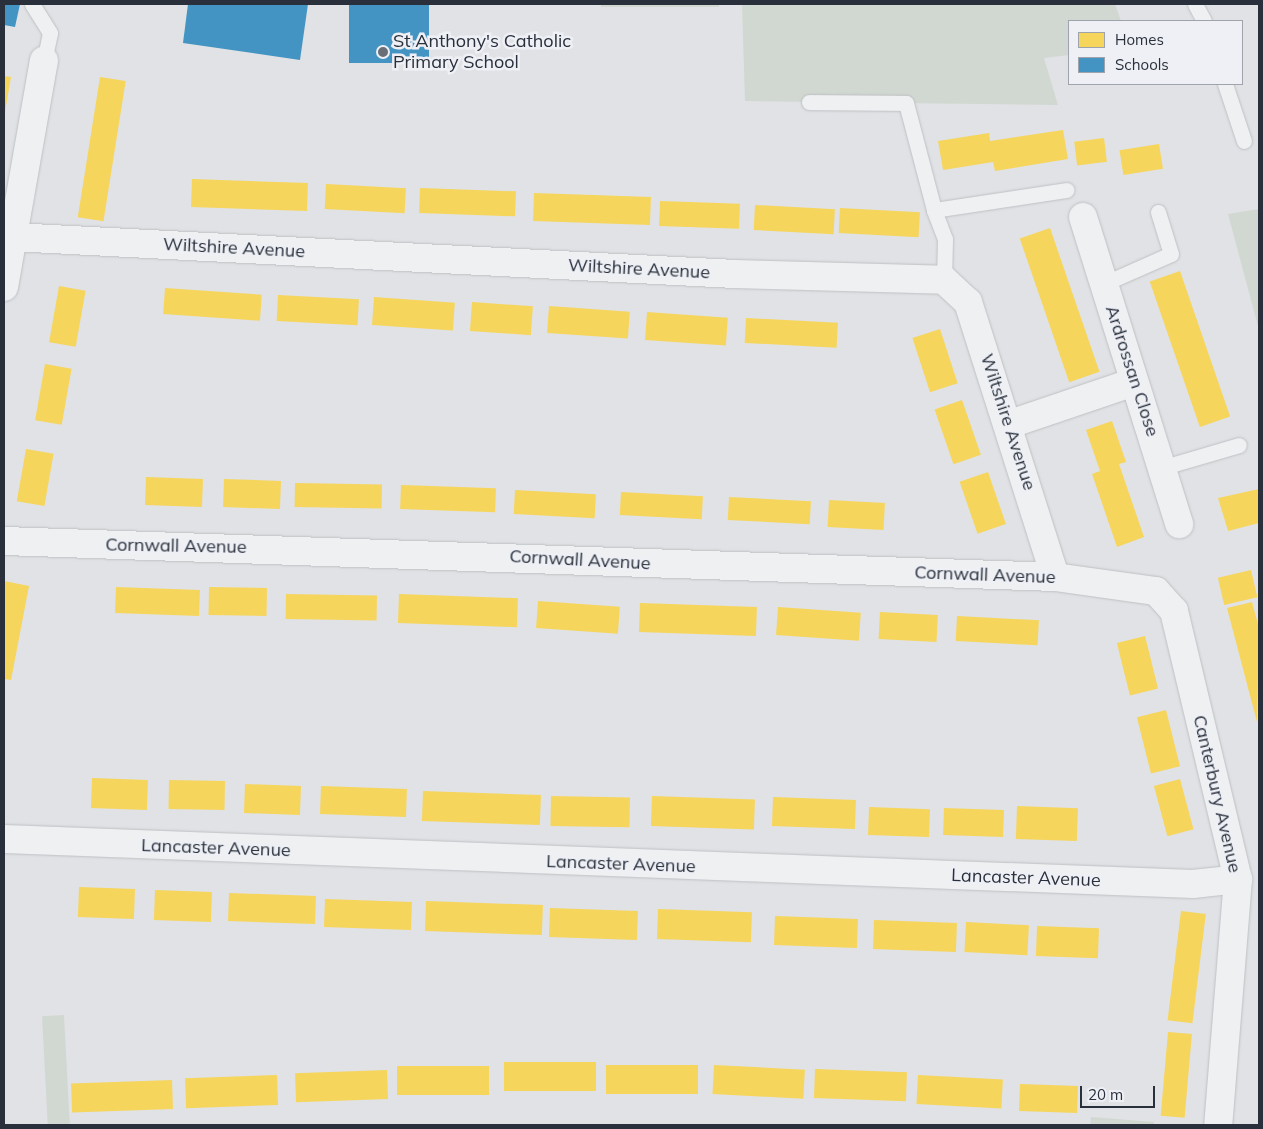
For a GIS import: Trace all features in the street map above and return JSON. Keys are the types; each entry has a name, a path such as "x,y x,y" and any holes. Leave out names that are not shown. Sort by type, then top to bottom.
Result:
{"street":[{"path":"4,287 44,61"},
{"name":"Ardrossan Close","path":"1083,217 1134,382 1164,467 1179,524"},
{"name":"Wiltshire Avenue","path":"12,237 734,274 944,280 968,302 1010,424 1055,577"},
{"path":"1010,424 1134,382"},
{"name":"Cornwall Avenue","path":"4,541 1055,577 1156,591"},
{"name":"Canterbury Avenue","path":"1156,591 1174,611 1238,879 1218,1125"},
{"name":"Lancaster Avenue","path":"4,839 1194,884 1238,879"}],"lane":[{"path":"32,4 50,33 44,61"},
{"path":"1195,4 1203,20"},
{"path":"1225,85 1244,140"},
{"path":"808,102 906,103 934,210 945,240 944,280"},
{"path":"934,210 1066,190"},
{"path":"1103,284 1171,254 1158,212"},
{"path":"1164,467 1239,445"}],"shaded area":[{"path":"601,4 719,4 719,7 601,7"},
{"path":"742,4 1115,4 1121,20 1068,20 1068,55 1044,58 1058,105 745,101"},
{"path":"1259,209 1259,330 1228,214"},
{"path":"64,1015 70,1125 48,1125 42,1016"},
{"path":"1091,1117 1154,1122 1154,1125 1090,1125"}],"building: Homes":[{"path":"4,76 11,77 5,112 4,112"},
{"path":"100,77 126,81 103,221 78,217"},
{"path":"1063,130 1068,159 995,171 993,162 943,170 938,141 989,133 990,141"},
{"path":"1104,138 1107,162 1077,165 1074,142"},
{"path":"1159,144 1163,169 1123,175 1119,150"},
{"path":"192,179 308,183 307,211 191,207"},
{"path":"326,184 406,188 405,213 325,209"},
{"path":"420,188 516,191 515,216 419,213"},
{"path":"534,193 651,197 650,225 533,221"},
{"path":"660,201 740,204 739,229 659,226"},
{"path":"755,205 835,209 834,234 754,230"},
{"path":"840,208 920,212 919,237 839,233"},
{"path":"1050,228 1099,372 1069,382 1020,238"},
{"path":"1180,271 1230,417 1200,427 1150,281"},
{"path":"59,286 86,291 76,347 49,342"},
{"path":"165,288 262,295 260,321 163,314"},
{"path":"278,295 359,299 358,325 277,321"},
{"path":"374,297 455,303 453,331 372,325"},
{"path":"472,302 533,306 531,335 470,331"},
{"path":"549,306 630,312 628,339 547,333"},
{"path":"647,312 728,318 726,346 645,340"},
{"path":"746,318 838,323 837,348 745,343"},
{"path":"940,329 958,383 930,392 912,338"},
{"path":"45,364 72,369 62,425 35,420"},
{"path":"962,400 981,455 953,464 935,409"},
{"path":"1112,421 1126,462 1119,464 1144,537 1117,547 1092,474 1100,471 1086,430"},
{"path":"26,449 54,454 44,506 17,501"},
{"path":"988,472 1006,524 978,534 960,482"},
{"path":"146,477 203,479 202,507 145,505"},
{"path":"224,479 281,481 280,509 223,507"},
{"path":"295,483 382,485 382,509 295,507"},
{"path":"401,485 496,488 495,512 400,509"},
{"path":"1259,489 1259,523 1228,531 1218,498"},
{"path":"515,490 596,494 595,518 514,514"},
{"path":"621,492 703,496 702,519 620,515"},
{"path":"729,497 811,501 810,524 728,520"},
{"path":"829,500 885,503 884,530 828,527"},
{"path":"1251,570 1257,597 1224,605 1218,578"},
{"path":"4,581 29,586 11,680 4,679"},
{"path":"116,587 200,590 199,616 115,613"},
{"path":"209,587 267,588 267,616 209,615"},
{"path":"286,594 377,596 377,621 286,619"},
{"path":"399,594 518,598 517,627 398,623"},
{"path":"538,601 620,607 618,634 536,628"},
{"path":"1252,602 1259,628 1257,722 1227,608"},
{"path":"640,603 757,607 756,636 639,632"},
{"path":"778,607 861,613 859,641 776,635"},
{"path":"880,612 938,615 937,642 879,639"},
{"path":"957,616 1039,620 1038,645 956,641"},
{"path":"1145,636 1158,688 1130,695 1117,643"},
{"path":"1166,710 1180,766 1151,774 1137,717"},
{"path":"92,778 148,780 147,810 91,808"},
{"path":"1180,779 1193,829 1167,836 1154,786"},
{"path":"169,780 225,781 224,810 168,809"},
{"path":"245,784 301,786 300,815 244,813"},
{"path":"321,786 407,789 406,817 320,814"},
{"path":"423,791 541,795 540,825 422,821"},
{"path":"551,796 630,797 629,827 550,826"},
{"path":"652,796 755,800 754,830 651,826"},
{"path":"773,797 856,800 855,829 772,826"},
{"path":"1017,806 1078,808 1077,841 1016,839"},
{"path":"869,807 930,809 929,837 868,835"},
{"path":"944,808 1004,810 1003,837 943,835"},
{"path":"79,887 135,889 134,919 78,917"},
{"path":"155,890 212,892 211,922 154,920"},
{"path":"229,893 316,896 315,924 228,921"},
{"path":"325,899 412,902 411,930 324,927"},
{"path":"426,901 543,905 542,935 425,931"},
{"path":"550,908 638,911 637,940 549,937"},
{"path":"658,909 752,912 751,942 657,939"},
{"path":"1181,911 1206,914 1192,1023 1168,1020"},
{"path":"775,916 858,919 857,948 774,945"},
{"path":"874,920 957,923 956,952 873,949"},
{"path":"966,922 1029,925 1027,955 964,952"},
{"path":"1037,926 1099,928 1098,958 1036,956"},
{"path":"1168,1032 1192,1034 1185,1118 1161,1116"},
{"path":"504,1062 596,1062 596,1091 504,1091"},
{"path":"606,1065 698,1065 698,1094 606,1094"},
{"path":"714,1065 805,1070 803,1099 712,1094"},
{"path":"397,1066 489,1066 489,1095 397,1095"},
{"path":"815,1069 907,1072 906,1101 814,1098"},
{"path":"387,1070 388,1099 296,1102 295,1073"},
{"path":"277,1075 278,1105 186,1108 185,1078"},
{"path":"918,1075 1003,1079 1001,1108 916,1104"},
{"path":"172,1080 173,1109 72,1113 71,1084"},
{"path":"1020,1084 1078,1086 1077,1113 1019,1111"}],"building: Schools":[{"path":"4,4 20,4 15,27 4,25"},
{"path":"188,4 308,4 300,60 183,43"},
{"path":"349,4 429,4 429,63 349,63"}],"place":[{"name":"St Anthony's Catholic Primary School","path":"383,52"}]}
